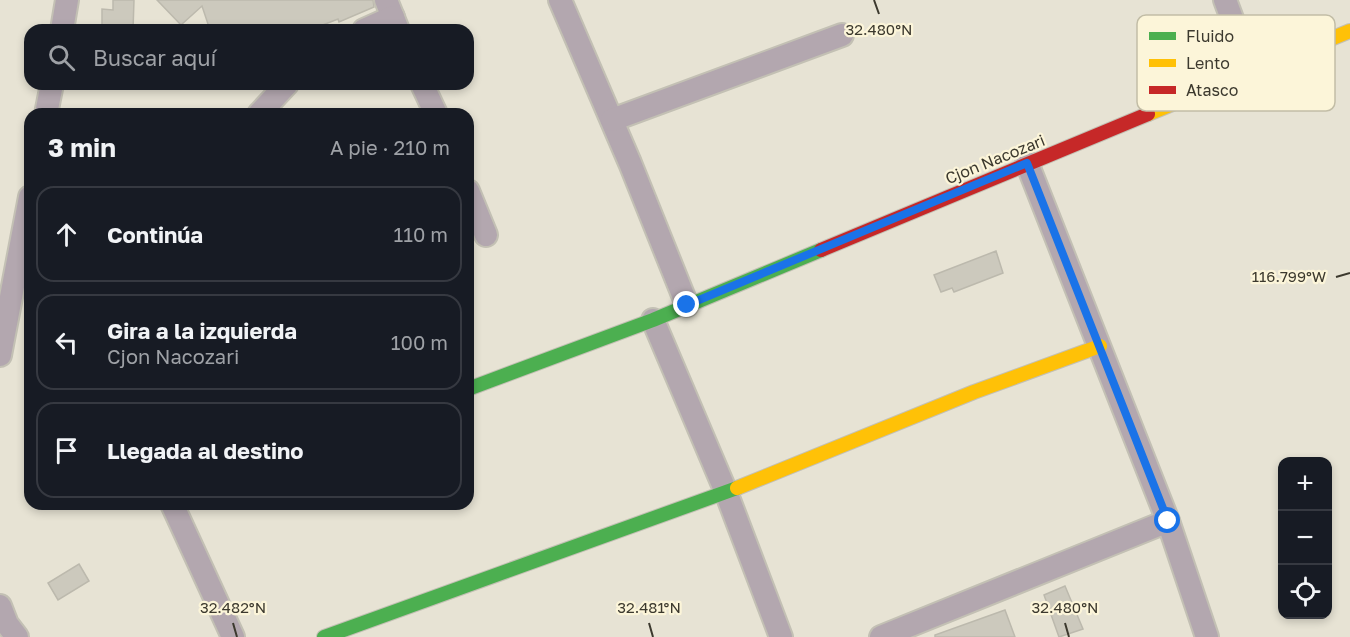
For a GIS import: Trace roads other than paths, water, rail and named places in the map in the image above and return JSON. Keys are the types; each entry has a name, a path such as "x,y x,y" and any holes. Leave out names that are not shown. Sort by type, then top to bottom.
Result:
{"street":[{"path":"63,24 68,0"},
{"path":"560,0 612,120 687,305"},
{"path":"1225,0 1231,15"},
{"path":"376,24 392,16"},
{"name":"Cjon Nacozari","path":"1335,37 1350,31"},
{"path":"612,120 842,35"},
{"path":"47,108 50,90"},
{"path":"265,108 281,90"},
{"path":"425,90 432,108"},
{"name":"Cjon Nacozari","path":"474,387 653,320 1156,111"},
{"path":"1027,163 1168,521 1207,637"},
{"path":"474,206 486,235"},
{"path":"0,355 24,229"},
{"path":"653,320 726,492 782,637"},
{"path":"324,637 726,492 974,392 1100,346"},
{"path":"175,510 233,637"},
{"path":"881,637 1168,521"},
{"path":"0,606 7,624 17,637"}]}
